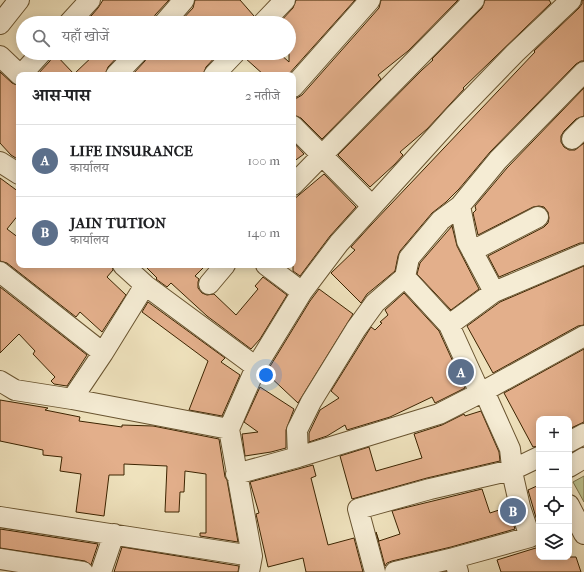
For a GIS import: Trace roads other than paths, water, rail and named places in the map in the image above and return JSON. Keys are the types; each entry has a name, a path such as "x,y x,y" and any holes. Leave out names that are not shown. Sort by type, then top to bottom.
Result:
{"street":[{"path":"0,24 19,0"},
{"path":"75,16 90,0"},
{"path":"170,16 184,0"},
{"path":"270,16 285,0"},
{"path":"296,84 370,0"},
{"path":"296,182 474,0"},
{"path":"0,516 114,534 250,564 228,429 256,367 302,292 339,243 454,116 515,53 571,0"},
{"path":"0,56 17,72"},
{"path":"23,72 34,60"},
{"path":"119,72 131,60"},
{"path":"298,457 297,430 311,402 356,329 375,303 405,277 409,258 441,220 460,206 498,160 584,72"},
{"path":"296,129 372,206"},
{"path":"0,162 16,172"},
{"path":"460,206 467,241 494,292"},
{"path":"472,251 538,217"},
{"path":"449,325 494,292 584,254"},
{"path":"126,268 145,285 256,367"},
{"path":"209,284 222,268"},
{"path":"270,268 302,292"},
{"path":"0,272 103,353"},
{"path":"395,572 456,565 530,538 520,507 512,470 510,449 449,325 405,277"},
{"path":"72,399 103,353 145,285"},
{"path":"236,474 298,457 439,414 584,336"},
{"path":"0,381 15,390 72,399 228,429"},
{"path":"572,440 584,434"},
{"path":"374,572 358,509 430,489 512,470 536,458"},
{"path":"572,464 584,458"},
{"path":"572,511 584,534"},
{"path":"101,572 114,534"},
{"path":"0,559 83,572"}],"place":[{"name":"LIFE INSURANCE","path":"461,372"},
{"name":"JAIN TUTION","path":"513,511"}]}
